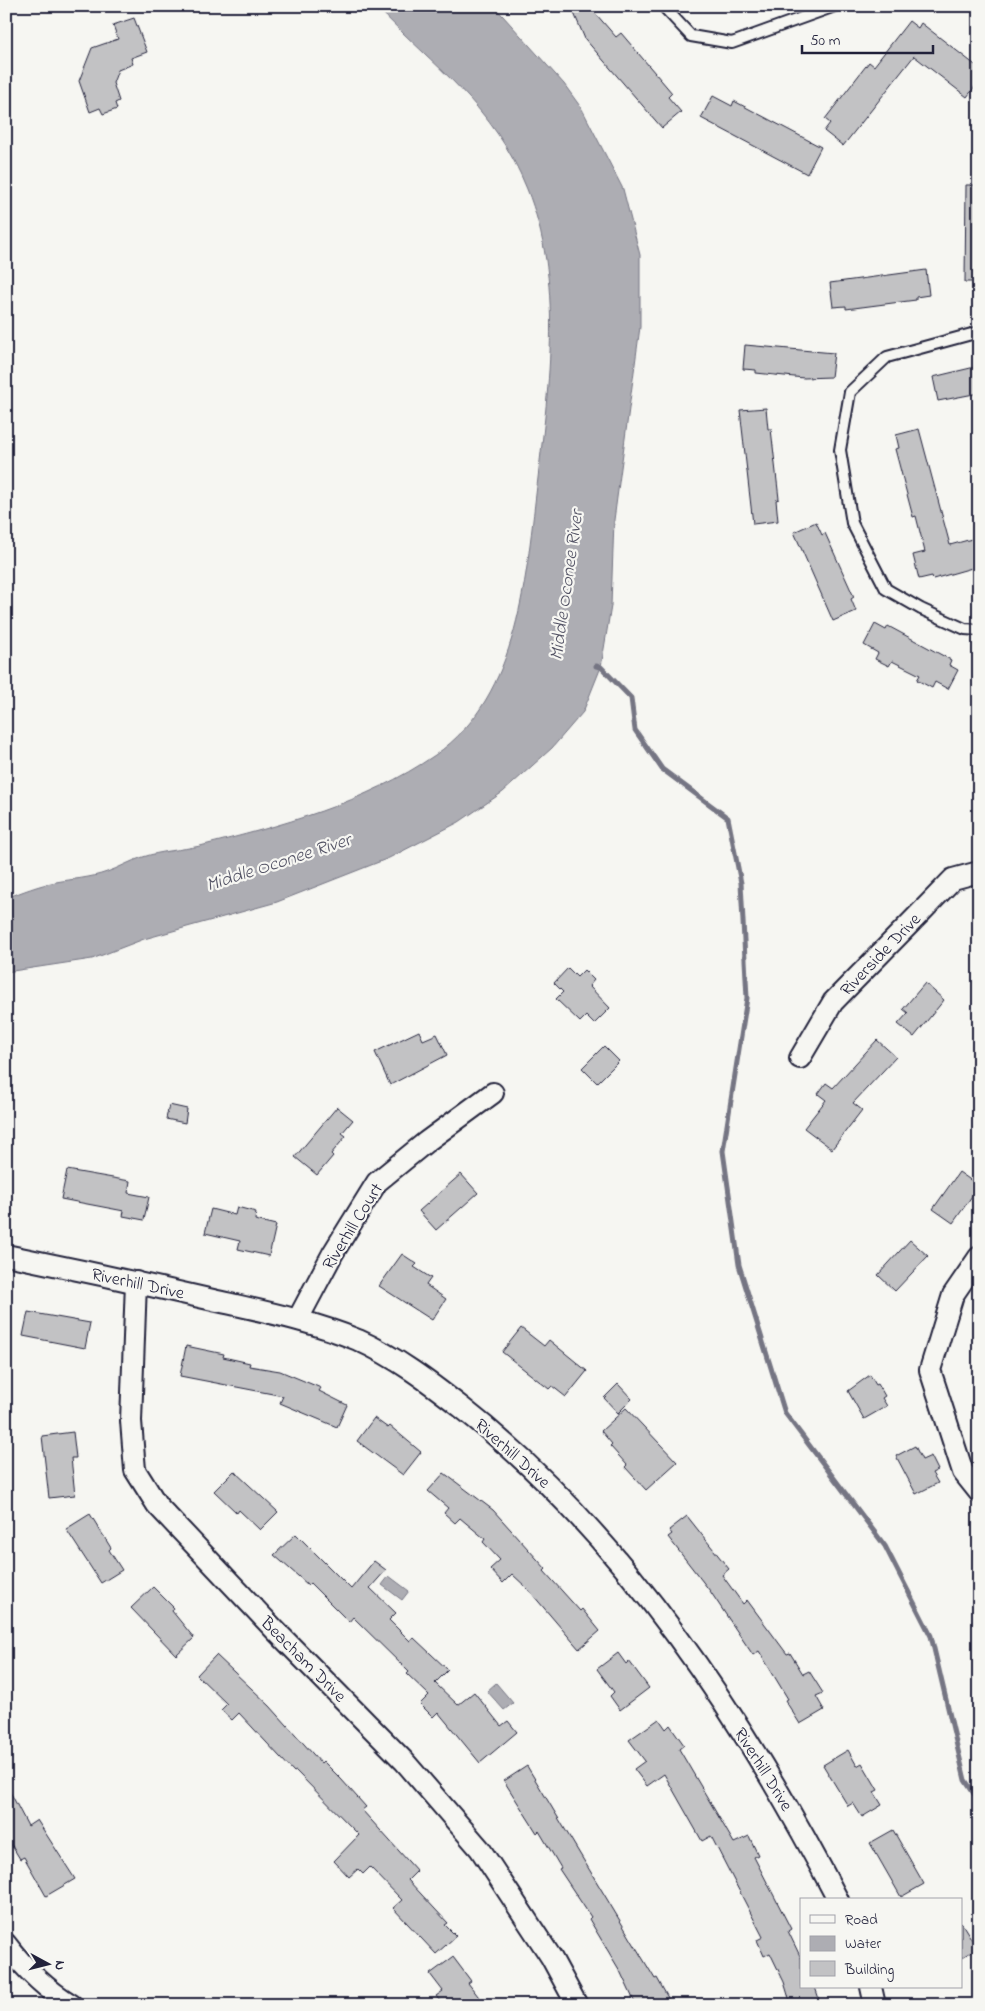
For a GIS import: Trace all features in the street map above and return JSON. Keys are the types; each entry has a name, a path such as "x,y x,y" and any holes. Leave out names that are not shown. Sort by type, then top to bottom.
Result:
{"street":[{"name":"Riverside Drive","path":"800,1058 834,1002 953,879 975,873 979,874"},
{"name":"Riverhill Court","path":"298,1319 333,1253 377,1182 426,1142 493,1093"},
{"name":"Riverhill Drive","path":"6,1255 298,1319 359,1341 416,1372 489,1429 574,1510 674,1632 720,1699 796,1819 837,1898"},
{"path":"979,1257 953,1295 930,1370 963,1472 979,1492"},
{"name":"Beacham Drive","path":"136,1282 131,1420 136,1470 153,1498 170,1522 404,1760 480,1849 551,1957 577,2005"},
{"path":"6,1944 20,1962 50,1992 72,2005"},
{"path":"871,1988 875,2005"}],"lane":[{"path":"662,6 691,36 732,43 835,6"},
{"path":"979,332 887,357 850,392 840,450 852,523 886,589 921,609 965,629 979,630"}],"water":[{"name":"Middle Oconee River","path":"376,6 494,6 564,84 582,109 623,189 640,255 640,327 614,520 611,606 601,667 583,712 552,748 503,792 459,822 389,858 277,902 144,939 92,959 6,972 6,898 50,883 101,874 150,855 200,846 261,830 322,811 380,787 435,755 464,730 486,700 502,666 514,630 523,591 546,406 549,369 550,296 546,260 539,224 527,189 498,134 480,111 441,69"},
{"path":"389,1576 409,1591 402,1600 382,1585"},
{"path":"496,1683 513,1703 504,1710 487,1691"}],"building":[{"path":"571,6 589,6 616,37 621,33 672,93 668,97 681,112 662,128 585,39"},
{"path":"134,18 147,52 131,58 133,64 118,70 113,83 119,101 115,103 117,109 103,114 100,108 90,112 79,81 92,48 118,39 113,25"},
{"path":"909,21 918,28 921,23 979,68 979,81 967,97 914,56 843,146 824,131 830,123 825,119 869,62 874,66"},
{"path":"713,96 732,106 734,101 821,147 807,174 701,118"},
{"path":"966,185 979,185 979,282 965,282"},
{"path":"926,270 929,295 916,297 916,300 846,309 846,306 833,307 830,283"},
{"path":"745,345 834,353 831,377 804,378 756,373 756,370 743,369"},
{"path":"979,366 979,393 938,401 933,377"},
{"path":"766,408 768,429 771,429 779,499 776,500 778,521 753,524 740,410"},
{"path":"919,429 950,545 979,537 979,566 933,579 932,576 919,579 913,555 925,552 916,516 913,517 895,449 899,448 896,435"},
{"path":"816,522 822,535 825,533 854,597 851,599 856,611 833,621 794,532"},
{"path":"875,624 886,630 888,626 951,660 949,665 958,670 948,689 935,682 932,688 917,680 920,675 892,661 889,666 875,659 878,653 864,645"},
{"path":"568,968 577,977 584,970 594,980 589,986 610,1008 594,1024 586,1016 580,1022 556,999 563,992 554,983"},
{"path":"925,983 944,1000 914,1037 898,1024 908,1013 903,1009"},
{"path":"419,1031 423,1040 437,1034 447,1055 390,1085 375,1052"},
{"path":"877,1040 896,1057 853,1103 862,1110 832,1149 804,1128 826,1100 818,1094 826,1083 833,1088"},
{"path":"604,1046 619,1061 597,1083 582,1068"},
{"path":"169,1105 187,1109 185,1123 166,1119"},
{"path":"337,1107 353,1120 342,1133 346,1136 331,1154 333,1156 317,1175 295,1157"},
{"path":"67,1170 130,1181 128,1193 149,1197 144,1220 123,1216 124,1211 61,1199"},
{"path":"959,1172 979,1186 953,1223 933,1209"},
{"path":"461,1174 478,1193 436,1230 419,1211"},
{"path":"237,1207 256,1212 255,1220 276,1225 269,1256 238,1249 240,1241 205,1233 211,1209 235,1215"},
{"path":"910,1240 928,1256 895,1291 878,1275"},
{"path":"402,1254 417,1264 414,1267 431,1278 426,1285 446,1299 432,1320 379,1286"},
{"path":"28,1312 90,1323 85,1348 23,1336"},
{"path":"521,1328 544,1346 549,1340 587,1371 566,1397 552,1386 549,1389 502,1352"},
{"path":"186,1346 224,1354 223,1357 250,1363 249,1366 280,1371 321,1388 319,1391 347,1405 337,1427 280,1403 283,1396 180,1376"},
{"path":"870,1375 885,1396 882,1398 887,1406 864,1419 848,1391"},
{"path":"618,1384 632,1399 618,1413 604,1398"},
{"path":"626,1408 677,1462 646,1490 625,1467 627,1465 610,1446 612,1444 601,1431"},
{"path":"374,1418 388,1428 390,1426 421,1452 403,1475 357,1441"},
{"path":"73,1432 76,1458 71,1458 75,1495 49,1498 42,1436"},
{"path":"915,1446 922,1460 931,1456 938,1470 932,1473 938,1483 916,1494 896,1456"},
{"path":"234,1471 278,1512 260,1530 239,1510 237,1513 214,1491"},
{"path":"444,1473 493,1510 546,1569 544,1571 580,1611 582,1609 600,1631 579,1649 527,1588 512,1574 503,1583 490,1569 500,1560 483,1542 485,1539 460,1518 455,1523 444,1513 448,1508 428,1491"},
{"path":"90,1514 122,1570 101,1583 66,1529"},
{"path":"687,1516 729,1569 722,1575 743,1604 747,1600 787,1654 790,1653 803,1674 809,1671 823,1693 816,1696 824,1710 800,1724 785,1700 788,1699 759,1651 753,1655 710,1591 668,1537 672,1534 669,1530"},
{"path":"296,1534 351,1589 374,1561 386,1570 370,1588 396,1613 389,1620 410,1641 414,1638 448,1670 435,1683 458,1705 474,1692 501,1726 508,1721 517,1732 480,1763 438,1712 433,1717 420,1704 429,1695 407,1674 409,1672 353,1617 349,1622 310,1583 308,1585 274,1555"},
{"path":"153,1587 174,1608 172,1611 194,1638 176,1655 131,1608"},
{"path":"618,1653 626,1664 629,1661 649,1688 620,1710 610,1696 614,1692 597,1669"},
{"path":"216,1655 270,1706 321,1763 323,1761 341,1779 366,1807 362,1810 417,1871 408,1880 448,1923 445,1925 456,1936 436,1954 393,1908 402,1900 370,1867 363,1874 358,1869 349,1877 334,1861 359,1835 296,1771 294,1772 239,1713 232,1720 221,1710 227,1704 197,1675"},
{"path":"659,1719 666,1729 670,1725 684,1745 679,1749 734,1843 749,1836 758,1855 754,1857 791,1929 788,1931 800,1956 800,1988 815,1988 821,2005 791,2005 784,1982 770,1953 764,1956 757,1940 763,1937 711,1836 702,1841 664,1774 647,1786 634,1769 645,1761 629,1740"},
{"path":"848,1750 857,1766 862,1763 878,1790 874,1792 882,1805 862,1817 853,1803 848,1806 823,1765"},
{"path":"527,1766 672,2005 636,2005 620,1971 589,1919 591,1917 559,1869 561,1868 539,1831 537,1833 504,1781"},
{"path":"6,1784 28,1826 37,1820 75,1879 46,1896 24,1857 20,1859 6,1836"},
{"path":"893,1830 924,1884 901,1897 870,1843"},
{"path":"962,1924 977,1948 962,1957"},
{"path":"453,1957 471,1981 468,1983 485,2005 443,2005 436,1996 443,1991 430,1974"}],"waterway":[{"path":"596,666 601,667 631,698 635,730 662,769 728,818 741,883 747,998 723,1151 739,1265 785,1413 885,1546 931,1636 965,1780 979,1801"}]}
